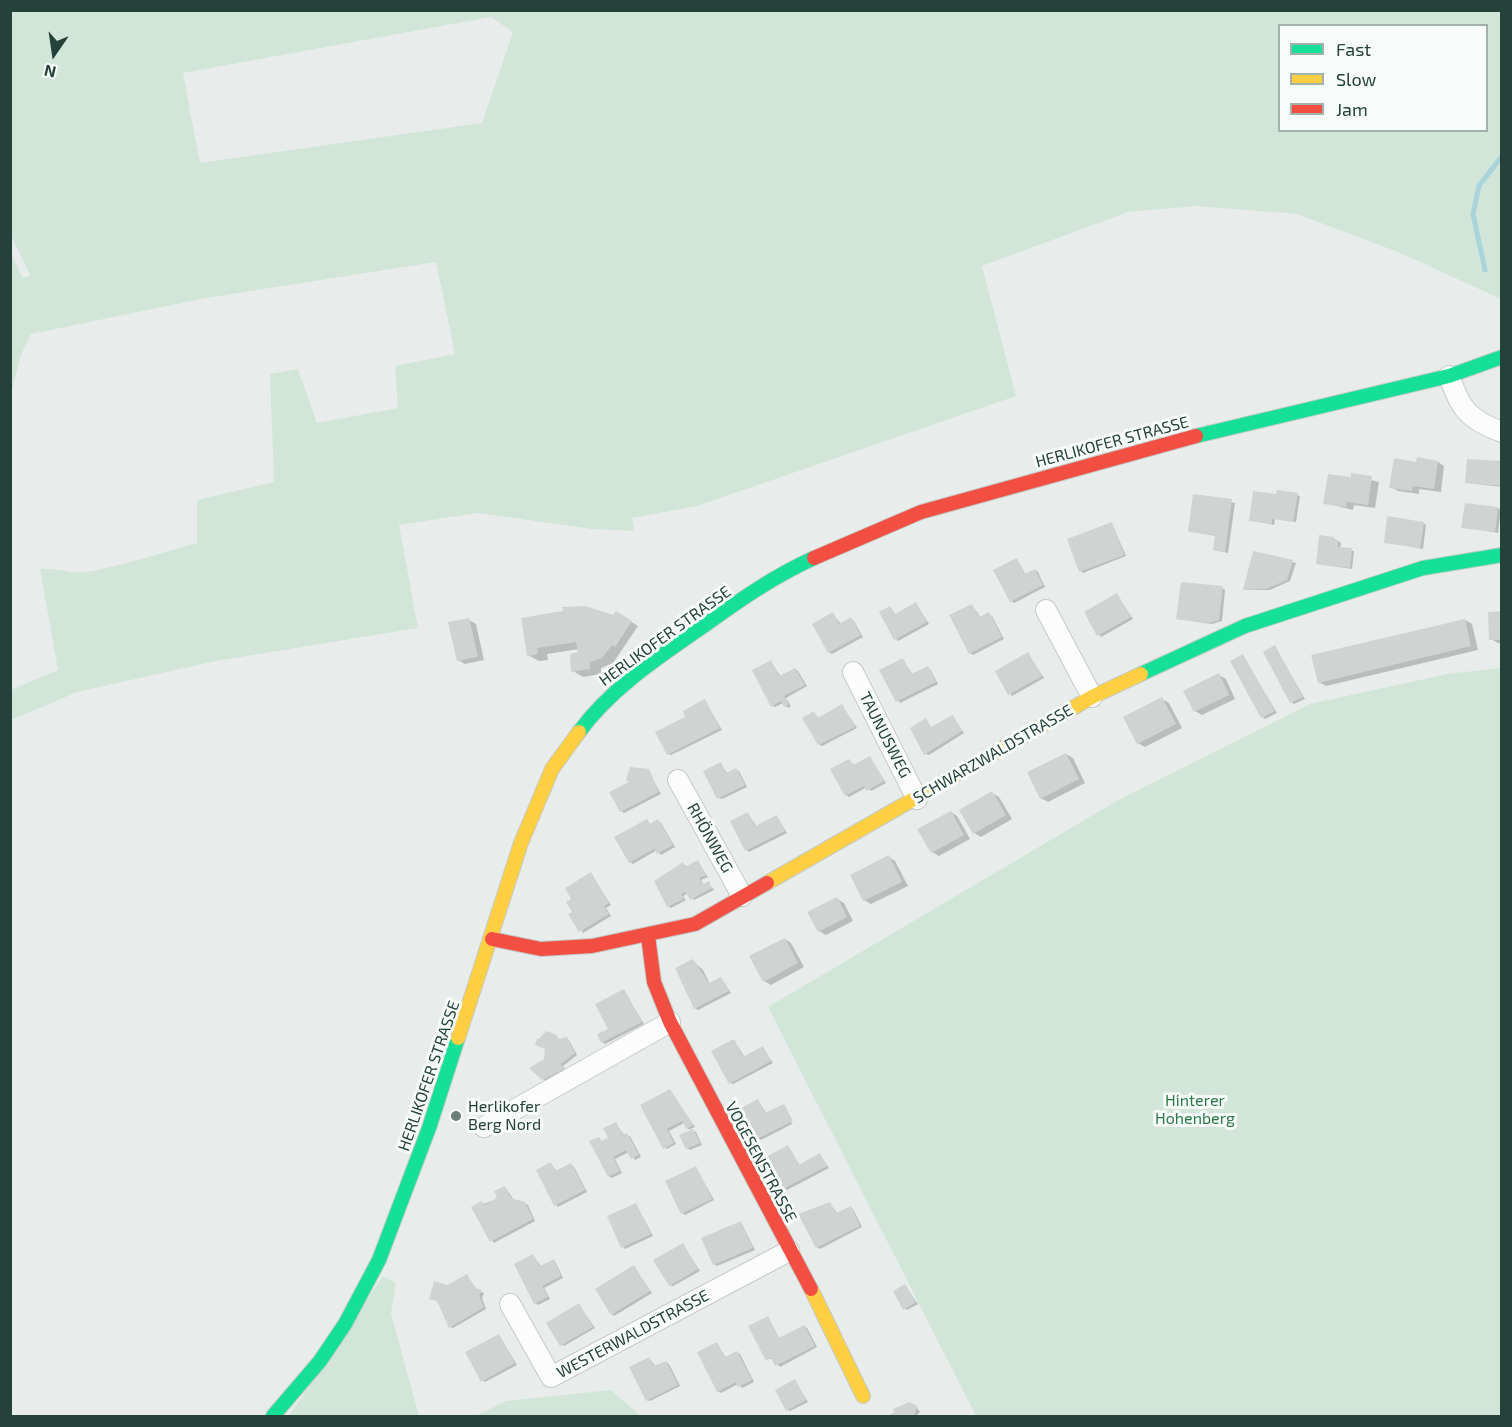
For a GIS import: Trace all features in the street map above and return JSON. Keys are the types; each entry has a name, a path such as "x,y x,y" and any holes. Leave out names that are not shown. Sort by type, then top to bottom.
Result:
{"main road":[{"name":"HERLIKOFER STRASSE","path":"273,1416 320,1361 345,1324 379,1260 425,1139 492,939 521,843 552,769 597,707 669,650 780,573 921,512 1199,435 1449,376 1502,357"},
{"name":"SCHWARZWALDSTRASSE","path":"492,939 541,949 592,946 648,936 694,924 917,799 1092,697 1245,626 1423,568 1502,555"},
{"name":"VOGESENSTRASSE","path":"648,936 654,982 670,1022 863,1396"}],"street":[{"path":"1449,376 1460,406 1478,423 1502,432"},
{"path":"1046,610 1092,697"},
{"name":"TAUNUSWEG","path":"853,672 917,799"},
{"name":"RHÖNWEG","path":"678,780 742,896"},
{"path":"484,1127 670,1022"},
{"name":"WESTERWALDSTRASSE","path":"510,1304 551,1377 789,1251"}],"green space":[{"path":"11,10 1501,11 1501,299 1398,252 1297,214 1196,206 1128,212 982,266 1016,396 697,506 632,518 634,531 592,529 478,513 399,525 418,628 216,661 77,692 11,720 11,690 58,670 40,569 86,572 128,563 197,543 197,500 274,482 270,374 298,369 317,423 398,408 395,366 455,354 436,262 206,298 31,334 21,355 11,394 11,254 23,278 30,275 11,235","holes":["491,17 513,32 482,123 200,163 183,73"]},
{"name":"Hinterer Hohenberg","path":"1501,668 1501,1416 976,1416 768,1007 1115,802 1310,704 1447,674"},
{"path":"383,1276 396,1283 391,1313 419,1416 289,1416"},
{"path":"611,1390 641,1416 475,1416 506,1401"}],"building":[{"path":"1417,457 1438,461 1434,489 1413,486 1412,491 1389,488 1394,458 1416,462"},
{"path":"1467,459 1502,461 1502,486 1465,483"},
{"path":"1351,473 1372,476 1368,505 1347,502 1346,507 1323,504 1328,474 1351,477"},
{"path":"1277,490 1298,493 1293,522 1272,519 1272,524 1249,521 1253,491 1276,494"},
{"path":"1193,494 1232,499 1225,552 1213,550 1215,535 1188,532"},
{"path":"1465,503 1498,507 1495,532 1461,528"},
{"path":"1387,516 1424,522 1420,548 1384,543"},
{"path":"1112,522 1124,555 1079,572 1067,539"},
{"path":"1319,535 1334,537 1334,540 1338,540 1338,547 1352,548 1350,568 1316,564"},
{"path":"1253,551 1293,560 1287,580 1266,589 1243,590"},
{"path":"1017,558 1025,574 1035,569 1043,585 1010,602 993,570"},
{"path":"1181,582 1223,586 1219,620 1208,623 1176,619"},
{"path":"1117,593 1131,617 1097,636 1084,612"},
{"path":"916,602 927,622 894,640 879,612 890,606 895,614"},
{"path":"972,604 979,617 989,612 1002,637 969,654 949,615"},
{"path":"585,606 613,615 616,611 632,621 615,647 612,645 602,658 590,662 590,669 571,672 570,654 578,652 576,642 537,648 538,654 527,656 521,618 563,611 562,607"},
{"path":"1502,611 1502,640 1489,640 1488,612"},
{"path":"833,612 839,624 851,617 861,635 828,653 812,624"},
{"path":"469,618 478,657 457,661 448,622"},
{"path":"1465,619 1471,646 1318,683 1311,655"},
{"path":"1275,645 1303,697 1290,703 1263,652"},
{"path":"1028,652 1042,676 1008,695 995,671"},
{"path":"1243,654 1275,711 1261,718 1230,661"},
{"path":"903,658 911,674 928,666 936,682 896,702 879,670"},
{"path":"771,660 779,676 795,668 805,685 784,696 789,704 784,707 781,701 771,707 752,670"},
{"path":"1219,673 1229,695 1194,712 1183,691"},
{"path":"1162,697 1176,724 1137,744 1123,717"},
{"path":"705,699 720,728 667,755 655,732 685,717 683,711"},
{"path":"842,704 855,727 818,745 802,718 814,711 818,718"},
{"path":"953,715 962,731 924,755 910,728 926,718 931,727"},
{"path":"1066,753 1079,779 1040,799 1027,772"},
{"path":"870,756 884,781 867,791 864,786 845,796 830,769 849,759 853,765"},
{"path":"721,762 726,773 736,768 745,785 717,799 703,771"},
{"path":"630,767 649,769 659,792 620,812 609,792 629,782 626,780"},
{"path":"992,791 1006,815 973,834 959,810"},
{"path":"951,811 964,835 931,853 917,829"},
{"path":"748,812 755,826 777,815 785,831 745,851 730,821"},
{"path":"647,819 650,824 658,819 673,845 657,854 654,849 629,863 614,837"},
{"path":"889,855 902,882 863,901 850,875"},
{"path":"698,860 706,875 699,878 702,885 709,881 712,888 690,900 686,892 681,894 684,899 667,907 654,881 683,862 685,867"},
{"path":"591,872 609,903 604,906 609,914 579,932 568,914 572,912 566,902 571,899 565,888"},
{"path":"837,897 847,917 818,932 807,912"},
{"path":"785,938 798,963 763,982 749,956"},
{"path":"693,959 709,983 721,977 729,991 694,1009 675,968"},
{"path":"624,989 642,1022 601,1043 597,1034 608,1029 595,1004"},
{"path":"546,1031 555,1034 559,1039 567,1037 575,1053 561,1064 564,1069 542,1080 529,1068 544,1059 545,1049 535,1045 537,1039"},
{"path":"734,1039 743,1057 763,1046 771,1061 729,1084 711,1051"},
{"path":"670,1089 693,1125 686,1129 682,1121 667,1129 674,1143 663,1149 640,1105"},
{"path":"758,1099 765,1113 784,1104 793,1121 757,1139 741,1108"},
{"path":"616,1122 623,1135 627,1133 639,1155 631,1159 626,1150 613,1157 620,1171 608,1177 589,1141 599,1137 601,1141 608,1138 603,1128"},
{"path":"693,1129 700,1143 686,1149 679,1135"},
{"path":"788,1145 799,1165 820,1153 827,1166 783,1189 766,1157"},
{"path":"551,1162 555,1171 571,1163 585,1190 554,1206 536,1170"},
{"path":"696,1166 712,1199 681,1214 665,1181"},
{"path":"505,1186 511,1198 525,1202 533,1219 490,1242 471,1207 482,1201 484,1205 497,1198 494,1191"},
{"path":"830,1202 836,1213 851,1206 860,1226 816,1248 798,1214"},
{"path":"636,1203 651,1234 621,1248 607,1216"},
{"path":"741,1221 753,1248 713,1265 701,1238"},
{"path":"683,1243 698,1269 669,1286 653,1260"},
{"path":"533,1254 540,1266 554,1259 561,1276 542,1286 548,1297 534,1304 514,1264"},
{"path":"634,1265 650,1291 611,1315 595,1289"},
{"path":"467,1274 475,1288 482,1290 479,1295 484,1307 449,1328 437,1301 429,1299 434,1281 447,1285"},
{"path":"905,1284 916,1302 903,1310 893,1291"},
{"path":"579,1303 593,1327 560,1346 546,1323"},
{"path":"768,1316 779,1338 804,1325 815,1346 775,1366 771,1358 766,1361 748,1326"},
{"path":"499,1334 515,1363 481,1382 465,1352"},
{"path":"717,1342 725,1357 737,1351 752,1380 738,1387 736,1382 717,1392 697,1352"},
{"path":"649,1357 654,1366 666,1361 678,1385 646,1401 629,1367"},
{"path":"795,1379 806,1400 786,1411 775,1390"},
{"path":"909,1402 917,1406 914,1416 885,1416 894,1413 893,1409"}],"waterway":[{"path":"1485,270 1473,214 1479,186 1502,156"}],"traffic: fast":[{"path":"1196,436 1449,376 1502,357"},
{"path":"1141,674 1245,626 1423,568 1502,555"},
{"path":"579,732 606,701 654,661 758,589 814,558"},
{"path":"273,1416 320,1361 345,1324 379,1260 429,1128 458,1038"}],"traffic: slow":[{"path":"767,883 1092,697 1141,674"},
{"path":"458,1038 521,843 552,769 579,732"},
{"path":"811,1289 863,1396"}],"traffic: jam":[{"path":"814,558 921,512 1196,436"},
{"path":"492,939 541,949 592,946 695,924 767,883"},
{"path":"648,936 654,982 670,1022 811,1289"}],"place":[{"name":"Herlikofer Berg Nord","path":"456,1116"}]}
